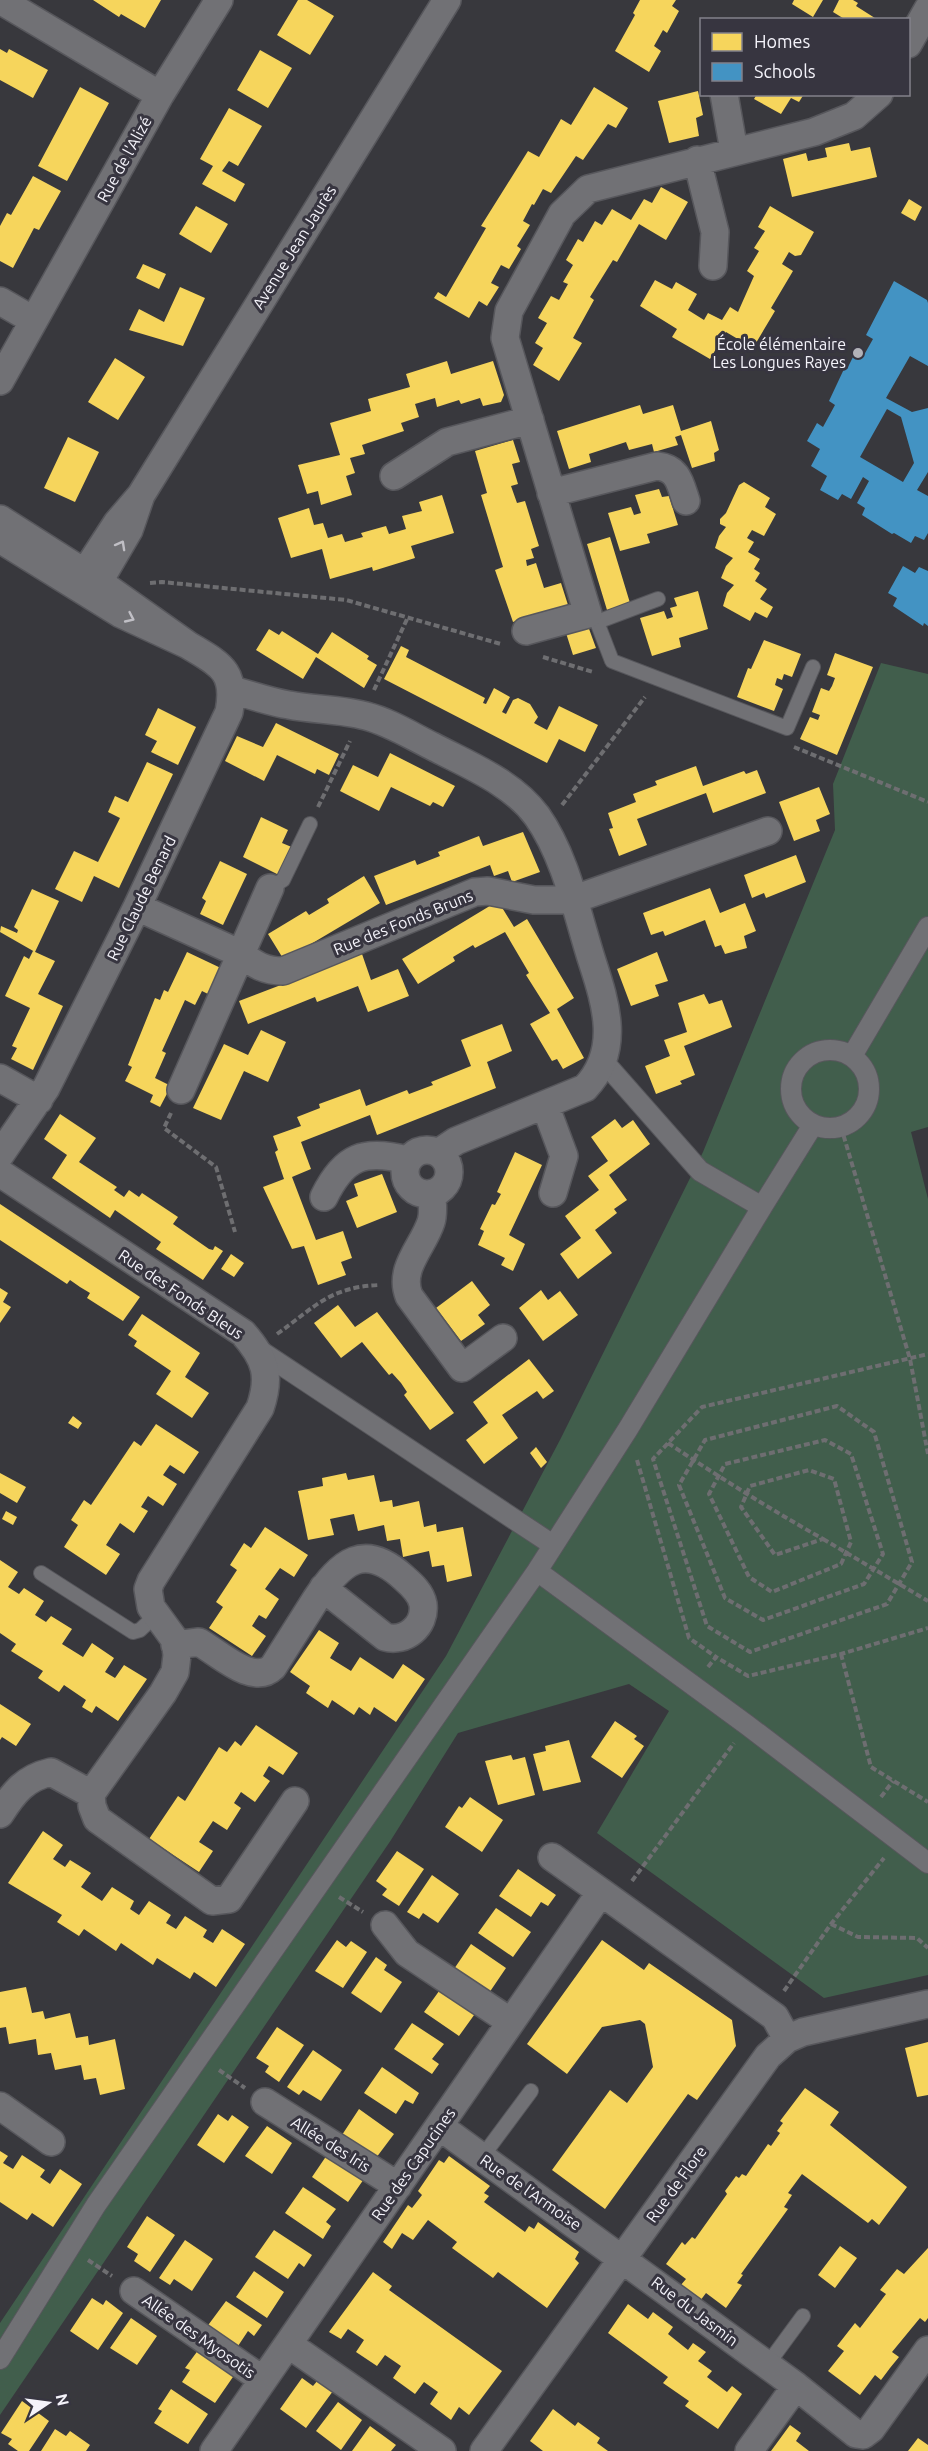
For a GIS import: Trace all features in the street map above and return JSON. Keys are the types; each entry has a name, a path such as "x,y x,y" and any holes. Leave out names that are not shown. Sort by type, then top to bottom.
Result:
{"street":[{"path":"0,0 160,95"},
{"name":"Rue de l'Alizé","path":"0,381 160,95 219,0"},
{"name":"Avenue Jean Jaurès","path":"87,583 129,530 141,495 447,0"},
{"path":"910,42 928,9"},
{"path":"724,96 734,152"},
{"path":"523,644 592,618 551,493 506,338 509,311 562,214 588,189 830,126 854,116 877,96"},
{"path":"698,160 716,232 713,266"},
{"path":"0,301 33,320"},
{"path":"394,476 447,442 530,420"},
{"path":"551,493 657,466 669,467 679,477 686,501"},
{"path":"0,519 87,583 121,614 188,645"},
{"path":"0,539 129,602 221,666 228,674 232,690 286,705 363,715 382,721 489,776 514,792 537,816 558,857 604,998 608,1040 604,1062 596,1077 585,1088 456,1141 438,1153"},
{"name":"Rue Claude Benard","path":"0,1155 39,1100 137,907 225,721 232,690"},
{"name":"Rue des Fonds Bruns","path":"137,907 241,954 255,965 270,971 283,971 475,892 488,891 534,900 572,900 768,831"},
{"path":"181,1090 270,888"},
{"path":"852,1056 928,927"},
{"path":"835,1050 852,1056 862,1067 868,1080 869,1095 864,1109 854,1120 841,1127 827,1128 813,1125 799,1113 791,1097 792,1078 801,1062 816,1052 835,1050"},
{"path":"604,1062 700,1171 762,1207"},
{"path":"0,1078 39,1100"},
{"path":"545,1105 564,1156 553,1192"},
{"path":"0,2359 96,2205 537,1571 628,1429 813,1125"},
{"path":"324,1197 336,1173 350,1162 369,1155 407,1160 421,1150 438,1153 445,1158 449,1175 440,1190 432,1194 415,1191 405,1177 407,1160"},
{"name":"Rue des Fonds Bleus","path":"0,1173 243,1333 256,1348 267,1374 266,1390 260,1408 151,1581 149,1599 175,1645"},
{"path":"432,1194 431,1222 407,1269 405,1287 409,1296 462,1368 503,1338"},
{"path":"256,1348 553,1545"},
{"path":"537,1571 747,1725 928,1863"},
{"path":"294,1801 228,1899 212,1901 97,1819 92,1806 91,1794 175,1672 175,1645 199,1642 246,1671 258,1675 266,1674 283,1654 323,1588"},
{"path":"0,1814 16,1789 34,1776 51,1772 91,1794"},
{"path":"552,1857 781,2028"},
{"name":"Rue des Capucines","path":"214,2451 511,2022 608,1898"},
{"path":"384,1925 406,1953 511,2022"},
{"name":"Rue de Flore","path":"484,2451 768,2056 781,2028 843,2022 928,2004"},
{"name":"Allée des Iris","path":"265,2102 398,2186"},
{"path":"0,2106 51,2142"},
{"name":"Rue de l’Armoise","path":"439,2126 623,2259"},
{"name":"Rue du Jasmin","path":"623,2259 796,2386 856,2434 863,2443"},
{"name":"Allée des Myosotis","path":"134,2291 263,2380"},
{"path":"288,2343 442,2451"},
{"path":"863,2443 928,2350"},
{"path":"749,2451 796,2386"}],"lane":[{"path":"658,599 592,618 612,661 787,728 813,667"},
{"path":"270,888 283,880 310,824"},
{"path":"41,1573 133,1632 140,1630 156,1615"},
{"path":"482,2157 531,2091"},
{"path":"767,2365 803,2316"}],"path":[{"path":"129,602 133,591 141,584 162,582 346,600 523,644 597,672"},
{"path":"310,824 408,617"},
{"path":"537,816 561,807 651,688"},
{"path":"784,743 928,802"},
{"path":"181,1090 164,1128 216,1167 235,1232"},
{"path":"841,1127 910,1359 928,1454"},
{"path":"256,1348 336,1292 356,1286 405,1287"},
{"path":"823,1539 775,1555 741,1507 750,1486 809,1470 834,1479 851,1542 841,1564 772,1592 749,1577 709,1494 725,1464 825,1440 851,1454 883,1554 864,1584 763,1620 725,1598 679,1485 705,1440 837,1406 874,1432 912,1562 887,1604 750,1652 707,1626 653,1459 702,1407 928,1354"},
{"path":"628,1429 689,1638 716,1657 747,1676 841,1654 928,1628"},
{"path":"668,1443 747,1495 928,1601"},
{"path":"841,1654 871,1767 928,1802"},
{"path":"692,1686 716,1657"},
{"path":"608,1898 747,1725"},
{"path":"781,2028 786,1985 831,1924 898,1841"},
{"path":"320,1886 384,1925"},
{"path":"831,1924 858,1937 917,1938 928,1948"},
{"path":"200,2058 265,2102"},
{"path":"70,2248 134,2291"}],"green space":[{"path":"881,663 928,674 928,1127 911,1132 928,1199 928,1975 824,1998 597,1833 669,1711 629,1684 458,1733 391,1840 0,2415 0,2323 446,1656 561,1438 703,1152 835,830 833,784"}],"building: Homes":[{"path":"93,0 161,0 145,28 121,14 119,17"},
{"path":"298,0 307,0 334,16 310,55 277,35"},
{"path":"640,0 676,0 672,6 679,11 667,33 663,30 654,46 661,51 649,72 615,51 635,15 633,13"},
{"path":"794,0 823,0 813,17 792,4"},
{"path":"839,0 853,0 858,3 856,6 875,18 843,18 833,12"},
{"path":"0,49 7,53 9,49 48,70 33,98 0,80"},
{"path":"260,50 292,68 268,108 237,90"},
{"path":"80,87 109,103 67,181 38,166"},
{"path":"594,87 628,108 616,128 608,124 583,160 576,156 551,193 543,189 534,205 532,204 523,221 530,225 517,246 521,249 509,269 501,265 491,283 499,287 487,306 479,301 469,318 434,298 438,292 446,297 486,228 481,226 528,151 539,157 561,119 571,125"},
{"path":"698,91 703,115 696,118 699,136 669,143 658,101"},
{"path":"756,96 803,96 799,102 791,98 781,114 754,99"},
{"path":"229,108 262,126 238,166 229,161 222,171 245,184 235,202 202,184 213,166 200,159"},
{"path":"849,143 851,151 870,147 877,177 792,197 783,159 806,153 808,161 827,157 825,148"},
{"path":"33,176 61,191 39,230 34,228 13,268 0,261 0,226 7,213 11,215"},
{"path":"661,187 688,202 666,240 639,224 617,262 613,260 590,297 594,300 573,338 582,343 559,381 533,365 543,348 535,343 547,323 538,318 551,296 559,300 568,284 563,282 573,265 566,260 578,239 583,242 595,221 602,225 612,209 631,220 644,199 652,203"},
{"path":"909,199 922,207 915,221 901,213"},
{"path":"196,206 228,224 211,253 179,234"},
{"path":"770,206 814,232 801,255 795,256 789,252 782,264 793,271 771,308 775,311 753,348 726,332 710,359 672,337 677,329 640,306 655,280 672,289 676,282 697,294 688,310 704,320 708,313 722,320 730,307 738,312 754,276 747,271 759,251 754,248 765,231 758,227"},
{"path":"143,264 166,274 159,289 136,278"},
{"path":"180,287 205,298 183,346 129,330 139,309 164,322"},
{"path":"115,358 145,377 118,420 88,402"},
{"path":"447,361 451,374 493,361 504,395 501,402 483,406 480,398 461,404 459,400 437,407 435,398 415,404 419,417 401,423 404,431 362,445 365,454 350,458 355,473 346,476 352,495 321,505 318,491 307,494 298,465 340,455 330,423 371,411 368,399 410,387 406,374"},
{"path":"640,405 643,414 673,405 681,431 711,421 719,450 714,453 715,461 692,468 681,435 675,437 678,445 654,452 652,444 629,450 626,442 589,454 591,462 569,469 557,431"},
{"path":"68,437 99,452 75,502 44,488"},
{"path":"513,440 520,462 512,464 518,484 511,486 517,503 525,501 539,546 531,549 534,558 526,560 527,566 536,563 544,588 561,583 568,605 513,622 495,570 503,567 481,495 487,493 475,451"},
{"path":"744,482 770,498 765,507 776,514 764,536 752,530 747,538 754,542 748,552 760,559 754,569 760,573 755,581 767,589 760,599 773,607 767,618 755,612 750,621 723,606 727,593 734,585 721,578 726,566 733,558 715,548 719,536 726,527 720,524 720,519 726,513 739,485"},
{"path":"659,489 662,497 669,496 678,525 647,534 650,543 620,551 608,513 631,507 634,515 641,513 635,495"},
{"path":"442,495 454,533 411,546 415,558 373,571 372,567 330,579 322,549 291,558 278,518 309,508 314,525 323,523 328,538 342,534 345,542 363,537 361,533 386,526 389,534 406,529 402,516 422,511 419,502"},
{"path":"610,537 630,603 607,610 587,544"},
{"path":"698,591 708,629 679,638 681,647 652,656 640,618 664,611 667,619 673,617 670,608 677,606 674,598"},
{"path":"588,626 596,648 573,655 566,633"},
{"path":"269,629 279,635 282,631 318,654 332,632 369,656 367,659 377,665 364,688 316,657 303,679 256,650"},
{"path":"764,640 801,654 792,677 784,674 782,680 777,678 775,685 783,689 774,711 737,697 748,668 751,669"},
{"path":"401,646 409,650 406,657 485,698 483,703 486,704 494,688 510,697 502,712 506,714 513,700 518,698 530,704 538,717 534,723 547,730 559,706 598,725 585,752 559,739 547,763 384,679"},
{"path":"835,653 873,667 837,755 800,739 810,717 818,720 820,715 812,712 821,688 829,691 832,686 835,678 827,675"},
{"path":"158,708 196,727 178,765 151,752 157,741 145,735"},
{"path":"276,723 339,754 329,775 317,769 315,774 277,755 264,781 225,761 237,736 263,747"},
{"path":"390,753 455,786 443,807 433,802 430,806 391,787 379,811 340,791 353,765 378,777"},
{"path":"147,762 173,774 119,888 94,876 82,902 55,889 74,851 98,862 120,818 108,812 115,796 128,802"},
{"path":"696,766 703,786 744,771 746,774 757,770 766,793 713,813 706,793 637,819 647,845 619,856 609,829 613,828 608,813 636,802 633,794 657,785 655,781"},
{"path":"819,787 830,814 816,820 820,831 794,841 779,802"},
{"path":"261,817 288,830 282,843 294,848 281,876 243,857"},
{"path":"523,832 540,872 512,882 508,871 494,876 490,865 386,905 374,876 415,860 417,865 440,856 438,852 479,836 483,846"},
{"path":"796,855 806,882 766,898 764,893 752,898 744,875"},
{"path":"220,861 247,874 223,925 200,914 206,901 202,898"},
{"path":"364,876 380,903 284,960 268,934 306,911 309,915 329,903 327,899"},
{"path":"710,888 720,913 745,903 756,931 744,936 747,948 725,954 721,945 715,947 705,920 665,936 663,931 651,935 643,913"},
{"path":"32,889 59,901 35,952 0,932 1,926 17,933 18,930 14,927"},
{"path":"498,901 514,927 527,919 574,998 557,1009 584,1058 563,1069 557,1059 552,1061 530,1024 550,1013 526,975 529,973 505,932 475,948 473,945 453,957 455,961 418,984 402,959"},
{"path":"33,951 55,961 38,994 63,1006 33,1070 11,1059 17,1048 12,1046 30,1008 5,996 24,956 29,959"},
{"path":"187,952 225,970 212,996 202,991 195,1005 185,1000 162,1051 166,1053 155,1078 171,1086 160,1107 150,1102 153,1095 125,1081 132,1067 128,1065 155,998 160,1000 164,990 168,992"},
{"path":"657,952 668,981 655,985 659,996 631,1006 617,969"},
{"path":"362,954 371,980 398,969 409,996 368,1012 358,986 317,1002 315,997 248,1024 239,1001"},
{"path":"704,994 709,1004 722,1000 732,1027 684,1046 695,1075 680,1081 682,1084 656,1094 645,1066 670,1056 664,1040 687,1032 678,1003"},
{"path":"502,1024 512,1051 487,1062 496,1088 377,1135 370,1115 301,1142 311,1169 292,1177 316,1240 343,1231 352,1258 341,1262 346,1275 318,1285 304,1246 292,1249 263,1187 284,1179 275,1152 278,1150 273,1136 301,1126 297,1117 320,1108 319,1104 360,1089 366,1106 407,1090 409,1094 433,1085 431,1082 471,1066 461,1040"},
{"path":"261,1030 286,1042 268,1082 244,1071 221,1120 193,1108 224,1044 248,1055"},
{"path":"60,1114 96,1138 79,1162 117,1187 114,1190 124,1197 129,1190 139,1197 142,1193 178,1217 173,1224 209,1249 213,1250 215,1246 223,1251 203,1280 156,1249 161,1242 115,1210 110,1218 52,1178 67,1155 44,1139"},
{"path":"615,1119 622,1128 633,1120 650,1144 609,1175 627,1200 614,1209 617,1213 595,1230 612,1253 578,1279 560,1254 581,1238 565,1216 599,1190 588,1176 608,1161 591,1137"},
{"path":"515,1152 542,1165 509,1235 525,1244 513,1271 501,1265 505,1258 478,1245 484,1231 480,1229 492,1204 495,1205 501,1194 497,1192"},
{"path":"382,1174 397,1212 357,1228 346,1201 358,1196 354,1184"},
{"path":"0,1204 140,1297 123,1321 87,1298 90,1293 70,1280 67,1284 0,1240"},
{"path":"231,1254 244,1263 234,1277 221,1269"},
{"path":"472,1281 490,1305 478,1315 485,1324 461,1341 436,1308"},
{"path":"0,1288 8,1293 3,1302 11,1307 0,1323"},
{"path":"541,1290 548,1300 560,1291 578,1315 543,1341 519,1308"},
{"path":"338,1305 355,1327 377,1312 454,1413 430,1430 404,1395 407,1392 401,1383 392,1373 389,1375 362,1342 341,1358 314,1323"},
{"path":"142,1314 200,1353 185,1377 209,1393 192,1418 156,1394 171,1371 134,1346 137,1341 128,1335"},
{"path":"529,1359 554,1391 543,1399 537,1391 502,1415 518,1438 484,1464 466,1440 488,1423 473,1402"},
{"path":"73,1416 82,1423 78,1429 68,1423"},
{"path":"156,1424 199,1452 184,1474 170,1465 163,1475 177,1484 163,1506 148,1496 141,1507 148,1511 134,1533 120,1523 106,1545 120,1554 106,1575 64,1547 78,1525 71,1520 84,1500 91,1505 134,1441 141,1446"},
{"path":"536,1447 547,1462 541,1468 530,1453"},
{"path":"0,1473 26,1487 17,1503 0,1493"},
{"path":"346,1473 348,1480 374,1475 380,1502 392,1500 393,1507 419,1501 424,1527 436,1524 437,1532 463,1527 472,1576 447,1582 444,1565 432,1567 429,1551 403,1557 400,1539 387,1541 384,1525 358,1531 354,1514 330,1519 334,1535 308,1540 298,1491 323,1486 322,1478"},
{"path":"6,1511 17,1517 13,1525 2,1519"},
{"path":"265,1527 308,1555 294,1577 280,1568 265,1589 279,1599 266,1619 259,1615 252,1626 266,1636 252,1656 209,1628 223,1607 216,1602 237,1570 230,1565 244,1543 251,1548"},
{"path":"0,1560 18,1572 8,1587 19,1594 24,1588 44,1601 35,1615 46,1622 51,1616 72,1629 62,1644 83,1657 92,1643 114,1658 105,1672 115,1678 124,1665 147,1679 118,1721 96,1706 92,1713 82,1707 86,1700 64,1685 59,1692 38,1678 43,1671 11,1651 16,1644 0,1633"},
{"path":"319,1630 339,1643 330,1658 351,1671 360,1657 393,1679 403,1664 425,1679 396,1722 374,1707 370,1715 359,1707 354,1715 332,1700 328,1708 306,1693 310,1686 290,1672"},
{"path":"0,1704 31,1724 16,1746 2,1737 0,1740"},
{"path":"615,1721 637,1736 634,1739 644,1746 622,1778 591,1757"},
{"path":"256,1725 298,1753 283,1775 269,1766 263,1776 270,1781 255,1802 241,1792 234,1803 241,1808 227,1830 213,1821 199,1842 213,1851 199,1872 149,1839 178,1796 185,1801 219,1747 227,1752 235,1741 241,1746"},
{"path":"569,1740 581,1782 543,1791 533,1754 546,1751 545,1746"},
{"path":"511,1755 513,1760 525,1757 535,1795 498,1805 485,1761"},
{"path":"470,1797 503,1820 482,1852 445,1827 459,1806 462,1808"},
{"path":"43,1831 63,1845 53,1859 65,1867 70,1860 91,1873 81,1887 102,1901 112,1887 134,1901 130,1909 139,1915 149,1901 171,1915 166,1923 176,1929 185,1916 207,1930 203,1937 213,1943 222,1929 245,1944 216,1987 194,1972 190,1979 157,1958 153,1965 121,1943 116,1951 84,1929 79,1936 57,1922 62,1915 8,1883"},
{"path":"397,1851 424,1869 399,1906 382,1895 387,1889 376,1881"},
{"path":"518,1869 556,1895 548,1906 541,1902 531,1917 499,1896"},
{"path":"432,1875 459,1894 438,1923 423,1913 419,1919 407,1912"},
{"path":"496,1908 531,1932 513,1957 478,1933"},
{"path":"337,1940 346,1947 351,1941 367,1952 343,1988 315,1971"},
{"path":"602,1940 644,1970 649,1963 732,2020 736,2046 697,2100 688,2094 605,2209 552,2170 610,2090 627,2103 653,2067 645,2024 640,2020 602,2027 567,2074 527,2044"},
{"path":"471,1944 506,1968 489,1993 454,1969"},
{"path":"376,1957 387,1965 384,1970 402,1982 381,2013 351,1993"},
{"path":"26,1987 32,2013 43,2011 45,2019 70,2013 76,2038 88,2036 89,2045 115,2039 125,2089 100,2095 96,2078 84,2080 81,2065 55,2070 51,2053 38,2055 36,2039 9,2044 6,2027 0,2028 0,1992"},
{"path":"442,1987 477,2011 459,2036 424,2012"},
{"path":"412,2023 444,2044 432,2059 439,2064 432,2074 394,2049"},
{"path":"277,2027 304,2045 279,2082 265,2072 269,2066 256,2058"},
{"path":"928,2042 928,2095 917,2097 905,2048"},
{"path":"313,2050 342,2070 321,2101 303,2090 299,2095 287,2087"},
{"path":"382,2067 419,2093 413,2104 405,2100 396,2114 364,2093"},
{"path":"805,2088 839,2112 830,2125 907,2187 879,2225 872,2219 868,2223 802,2174 788,2193 792,2195 784,2207 788,2209 741,2274 743,2275 737,2283 742,2285 726,2308 706,2293 700,2301 680,2286 686,2279 666,2264 682,2242 685,2245 692,2237 695,2239 727,2194 725,2191 736,2176 739,2178 742,2174 746,2176 768,2144 771,2146 780,2133 777,2131 783,2123 780,2121"},
{"path":"359,2109 394,2134 376,2158 342,2135"},
{"path":"218,2114 228,2121 232,2115 249,2127 224,2163 197,2145"},
{"path":"267,2126 292,2143 272,2174 245,2156"},
{"path":"0,2151 8,2156 3,2163 13,2169 22,2155 45,2170 40,2177 50,2184 60,2169 82,2184 53,2227 32,2213 27,2220 0,2202"},
{"path":"329,2152 366,2176 348,2202 312,2177"},
{"path":"449,2156 490,2186 484,2193 489,2196 484,2202 525,2232 529,2226 534,2229 538,2222 579,2252 575,2259 579,2263 547,2308 498,2272 493,2278 452,2248 457,2242 428,2220 413,2240 402,2233 392,2249 383,2242 408,2205 412,2208 422,2195 418,2191 439,2160 444,2163"},
{"path":"303,2187 336,2209 326,2222 331,2226 323,2239 285,2213"},
{"path":"147,2216 175,2235 150,2272 134,2261 138,2254 127,2247"},
{"path":"274,2230 312,2255 304,2267 299,2263 288,2279 255,2257"},
{"path":"185,2240 213,2259 192,2291 174,2279 170,2285 159,2278"},
{"path":"840,2246 857,2258 835,2288 818,2275"},
{"path":"928,2248 928,2318 925,2322 920,2318 892,2352 899,2357 881,2380 875,2375 860,2395 828,2371 844,2351 837,2346 855,2323 860,2328 886,2294 880,2290 897,2269 904,2274"},
{"path":"254,2271 284,2292 267,2318 236,2297"},
{"path":"373,2272 392,2286 389,2290 502,2371 469,2415 459,2407 451,2420 430,2404 438,2392 424,2382 415,2394 393,2378 401,2366 385,2355 377,2366 356,2352 364,2340 348,2329 341,2339 329,2332"},
{"path":"92,2298 103,2305 106,2300 123,2313 98,2350 70,2331"},
{"path":"226,2301 262,2325 254,2336 248,2331 236,2349 206,2328"},
{"path":"628,2304 648,2319 653,2312 673,2327 668,2334 688,2350 693,2343 706,2352 698,2361 712,2371 707,2377 727,2392 732,2386 742,2394 718,2429 685,2406 689,2401 663,2383 668,2377 608,2333"},
{"path":"131,2318 157,2336 137,2365 110,2348"},
{"path":"199,2349 235,2374 215,2403 182,2382 190,2370 185,2368"},
{"path":"302,2378 313,2386 318,2380 333,2391 306,2428 280,2409"},
{"path":"171,2389 208,2414 188,2444 154,2423 162,2411 158,2409"},
{"path":"22,2401 49,2421 29,2451 18,2451 8,2444 12,2439 1,2433"},
{"path":"338,2402 362,2420 341,2450 316,2431"},
{"path":"553,2409 575,2426 578,2422 600,2438 597,2443 608,2451 543,2451 530,2441"},
{"path":"790,2425 801,2433 796,2441 809,2451 771,2451"},
{"path":"370,2426 396,2445 391,2451 352,2451"},
{"path":"55,2429 66,2436 70,2431 90,2445 86,2451 41,2451"},
{"path":"918,2438 928,2445 928,2451 908,2451"}],"building: Schools":[{"path":"894,281 927,300 928,366 910,356 886,398 912,412 928,408 928,472 917,490 928,496 928,533 924,540 915,536 911,543 862,515 865,508 857,503 869,481 863,477 851,499 842,494 838,500 820,490 827,476 811,466 820,449 807,441 817,423 823,427 835,405 829,401 844,369 847,369 856,351 864,355 873,339 866,335","holes":["887,409 901,417 914,463 903,482 860,457"]},
{"path":"903,566 915,573 919,567 928,571 928,626 924,623 923,626 893,606 897,598 888,593"}],"place":[{"name":"École élémentaire Les Longues Rayes","path":"858,353"}]}
